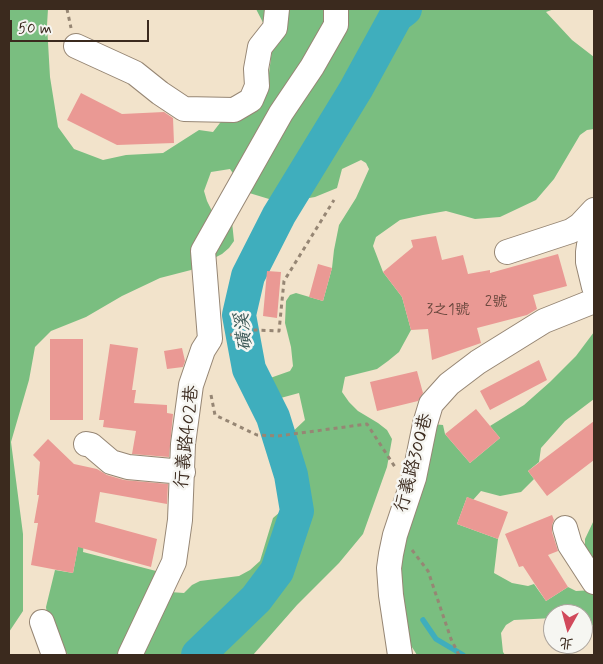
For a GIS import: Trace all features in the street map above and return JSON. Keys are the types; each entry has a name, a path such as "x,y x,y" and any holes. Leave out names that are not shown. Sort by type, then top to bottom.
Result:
{"lane":[{"path":"76,46 135,73 160,94 184,109 234,110 251,100 257,86 256,69 260,47 275,28 277,9"},
{"name":"行義路402巷","path":"130,655 174,562 180,520 183,444 191,385 203,350 210,339 203,251 281,113 312,67 338,14"},
{"path":"507,252 571,231 594,210"},
{"path":"594,237 589,245 588,262 594,287"},
{"name":"行義路300巷","path":"400,655 389,568 395,535 418,461 431,404 449,384 478,362 544,321 594,302"},
{"path":"86,444 91,445 112,462 128,467 183,472"},
{"path":"565,528 570,545 594,582"},
{"path":"42,622 54,655"}],"path":[{"path":"255,330 278,330 284,281 334,200"},
{"path":"210,387 215,415 257,435 278,436 367,424 410,490"},
{"path":"395,535 412,550 428,571 451,639 459,655"}],"green space":[{"path":"9,9 48,9 50,77 58,127 74,149 103,160 126,155 163,153 199,130 213,132 223,119 268,81 273,42 256,9 554,9 546,12 572,40 594,57 594,129 587,130 580,135 554,179 536,200 500,217 475,219 446,211 400,220 376,237 373,246 383,272 402,297 411,330 399,352 377,369 345,377 342,392 358,411 387,430 392,439 387,467 363,534 339,563 297,605 253,655 68,655 52,628 46,607 55,570 73,573 79,541 84,541 83,552 156,571 170,592 184,593 192,585 200,581 239,576 250,570 260,561 273,518 287,506 282,464 286,438 305,420 299,393 266,402 255,391 256,383 290,371 293,366 291,347 285,323 286,301 290,295 296,293 323,301 332,268 339,225 356,198 369,169 366,163 361,160 342,169 337,188 315,197 292,201 269,199 246,192 230,169 211,172 204,191 212,211 232,222 234,241 229,248 222,254 191,270 160,278 122,296 86,317 51,331 35,347 29,380 11,442 23,534 23,611 9,632"},
{"path":"594,332 594,399 565,421 541,448 539,462 528,471 534,479 521,492 500,496 481,491 473,500 467,497 457,524 498,539 494,573 512,583 528,586 534,584 546,601 568,587 576,591 594,590 594,626 593,604 543,604 543,619 514,620 506,625 501,633 505,655 417,655 410,644 396,578 432,424 443,425 445,434 470,463 500,438 490,426 524,405 576,356"},
{"path":"594,520 594,565 585,550 585,539"}],"building":[{"path":"81,93 122,114 164,112 173,118 174,143 117,145 67,120"},
{"path":"436,236 442,260 463,255 468,274 490,270 490,273 558,254 567,286 533,295 537,309 527,315 477,328 481,343 432,360 428,329 411,330 402,297 383,272 413,247 411,240"},
{"path":"318,264 332,268 323,301 309,297"},
{"path":"267,271 281,272 277,318 263,316"},
{"path":"50,339 83,339 83,420 50,420"},
{"path":"110,344 138,348 132,390 136,390 134,403 167,405 167,413 173,414 169,457 132,454 136,431 103,427 104,420 99,420"},
{"path":"182,348 185,361 183,367 167,369 164,351"},
{"path":"539,360 547,380 490,410 480,391"},
{"path":"417,371 423,393 418,401 377,411 370,382"},
{"path":"476,409 500,438 470,463 445,434"},
{"path":"594,421 594,460 547,496 528,471"},
{"path":"48,439 74,464 97,469 107,475 124,480 168,484 167,504 100,492 95,522 157,539 151,567 78,547 73,573 31,565 38,523 34,523 39,495 37,495 40,462 33,455"},
{"path":"467,497 508,512 498,539 457,524"},
{"path":"552,515 554,520 552,532 558,551 548,555 568,587 546,601 523,566 519,567 505,534"}],"waterway":[{"name":"磺溪","path":"198,655 256,599 277,571 297,511 291,475 273,417 249,369 239,315 248,276 279,215 356,89 396,16 405,9"},
{"path":"423,620 436,639 463,655"}]}
